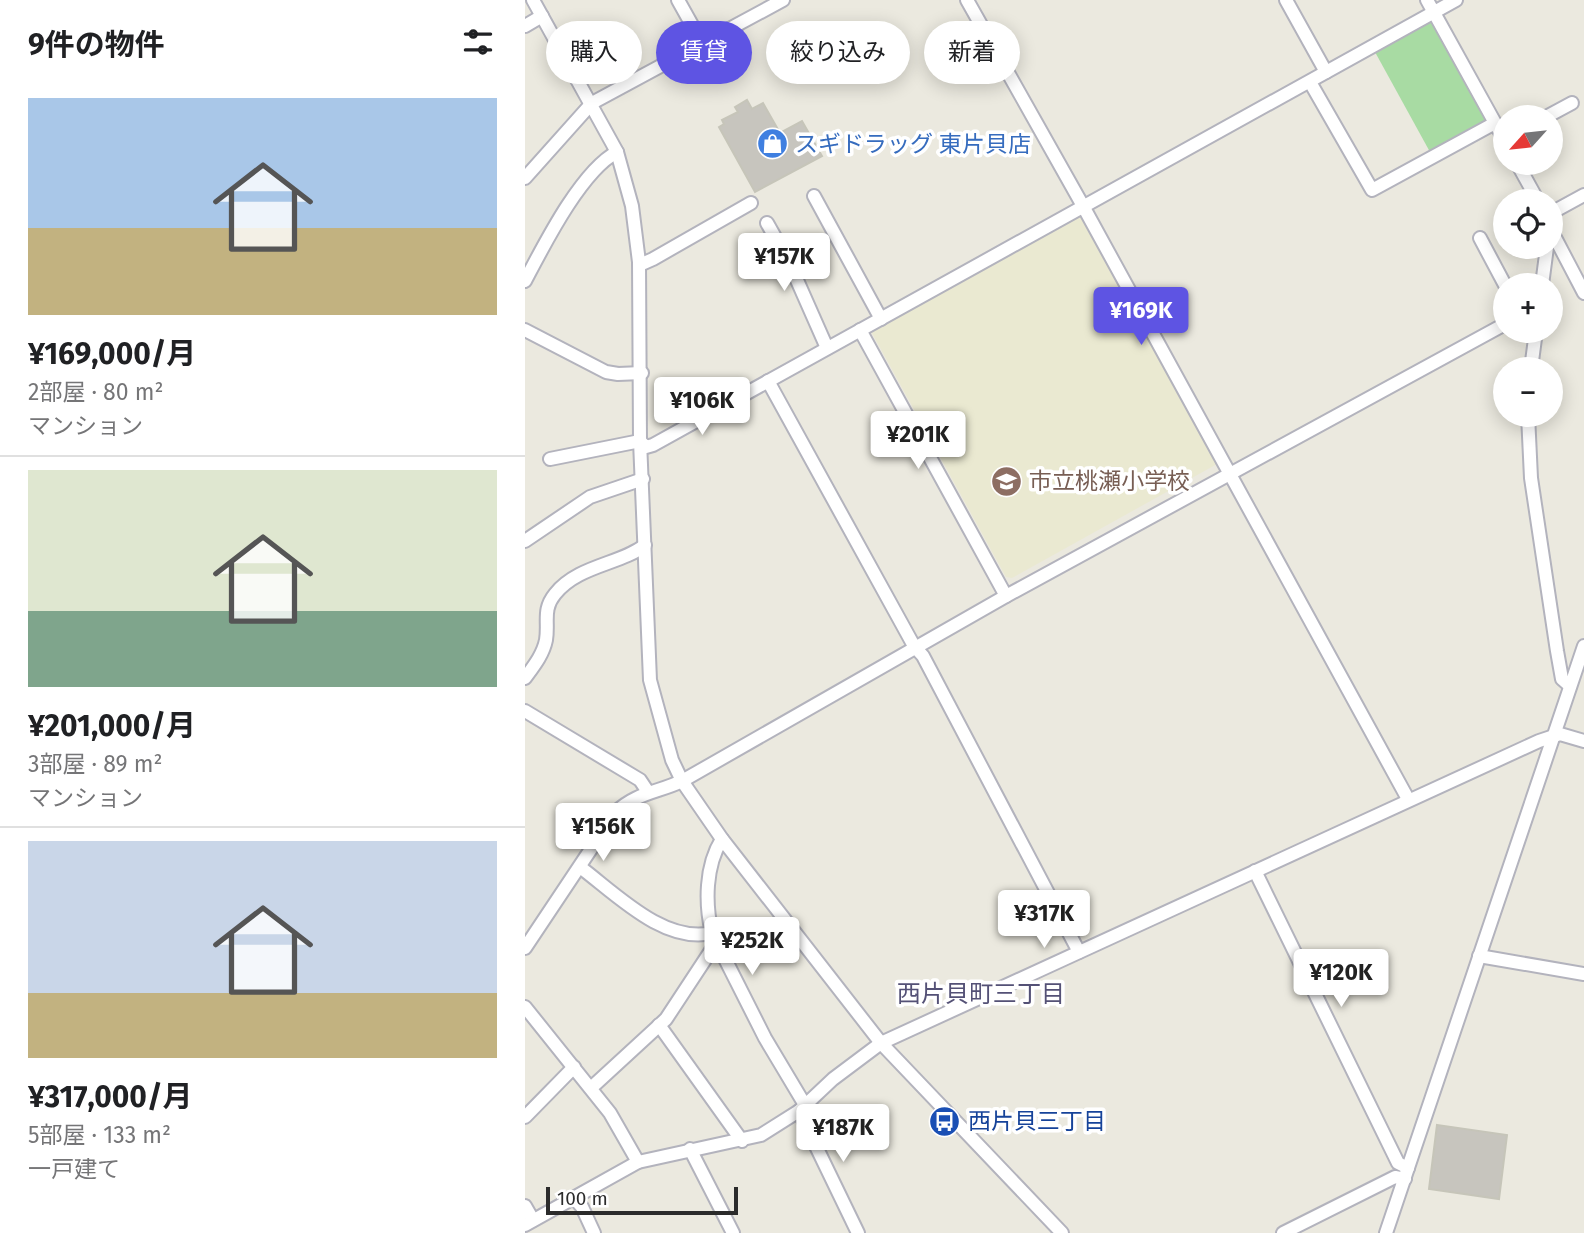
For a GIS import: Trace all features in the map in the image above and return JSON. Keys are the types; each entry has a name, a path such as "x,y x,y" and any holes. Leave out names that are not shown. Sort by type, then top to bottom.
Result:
{"street":[{"path":"533,0 617,152 632,206 639,261 642,373 640,441 650,680 672,760 722,839 881,1043 1061,1232"},
{"path":"678,0 690,21"},
{"path":"743,21 783,0"},
{"path":"967,0 1408,799"},
{"path":"1286,0 1326,72"},
{"path":"1427,0 1493,119"},
{"path":"640,441 646,447 653,445 1456,0"},
{"path":"525,26 543,16"},
{"path":"525,178 592,103 656,68"},
{"path":"1310,82 1372,190 1493,124"},
{"path":"1563,108 1572,103"},
{"path":"525,281 569,204 605,159 617,152"},
{"path":"1563,206 1584,195"},
{"path":"814,196 881,319"},
{"path":"639,261 643,263 653,259 751,203"},
{"path":"767,223 789,262 827,348"},
{"path":"1479,238 1498,273"},
{"path":"1563,258 1584,293"},
{"path":"525,330 606,372 642,373"},
{"path":"860,330 1006,596"},
{"path":"525,948 615,813 649,792 683,781 914,646 1493,330"},
{"path":"768,381 914,646 923,656 1079,953"},
{"path":"1529,427 1531,478 1557,651 1562,679 1570,686"},
{"path":"550,459 640,441"},
{"path":"525,541 590,497 643,479"},
{"path":"525,678 543,649 546,639 545,611 554,595 589,570 624,554 635,553 645,545"},
{"path":"1386,1233 1584,646"},
{"path":"525,711 641,780 649,792"},
{"path":"525,1206 529,1223 638,1163 689,1149 742,1141 761,1135 802,1108 833,1079 881,1043 1408,799 1555,735 1584,741"},
{"path":"722,839 714,855 709,883 708,917 714,938 802,1108 858,1233"},
{"path":"580,867 666,928 694,936 714,938"},
{"path":"1255,871 1398,1163 1406,1173"},
{"path":"591,1088 659,1025 679,1002 714,938"},
{"path":"1479,956 1584,974"},
{"path":"525,1007 617,1123 638,1163"},
{"path":"659,1025 742,1141"},
{"path":"525,1117 574,1067"},
{"path":"689,1149 733,1233"},
{"path":"1283,1233 1406,1173"},
{"path":"575,1199 582,1207 594,1233"}],"shaded area":[{"path":"1080,214 1217,464 1012,578 1006,577 872,333 872,328"}],"green space":[{"path":"1432,20 1486,122 1430,152 1375,52"}],"building":[{"name":"スギドラッグ 東片貝店","path":"747,100 752,109 763,103 780,133 802,121 822,156 755,192 719,127 724,124 722,120 738,112 735,107"},
{"path":"1437,1125 1507,1135 1499,1199 1429,1189"}],"place":[{"name":"スギドラッグ 東片貝店","path":"772,144"},
{"name":"市立桃瀬小学校","path":"1006,481"},
{"name":"西片貝三丁目","path":"945,1121"}],"district":[{"name":"西片貝町三丁目","path":"981,994"}]}
